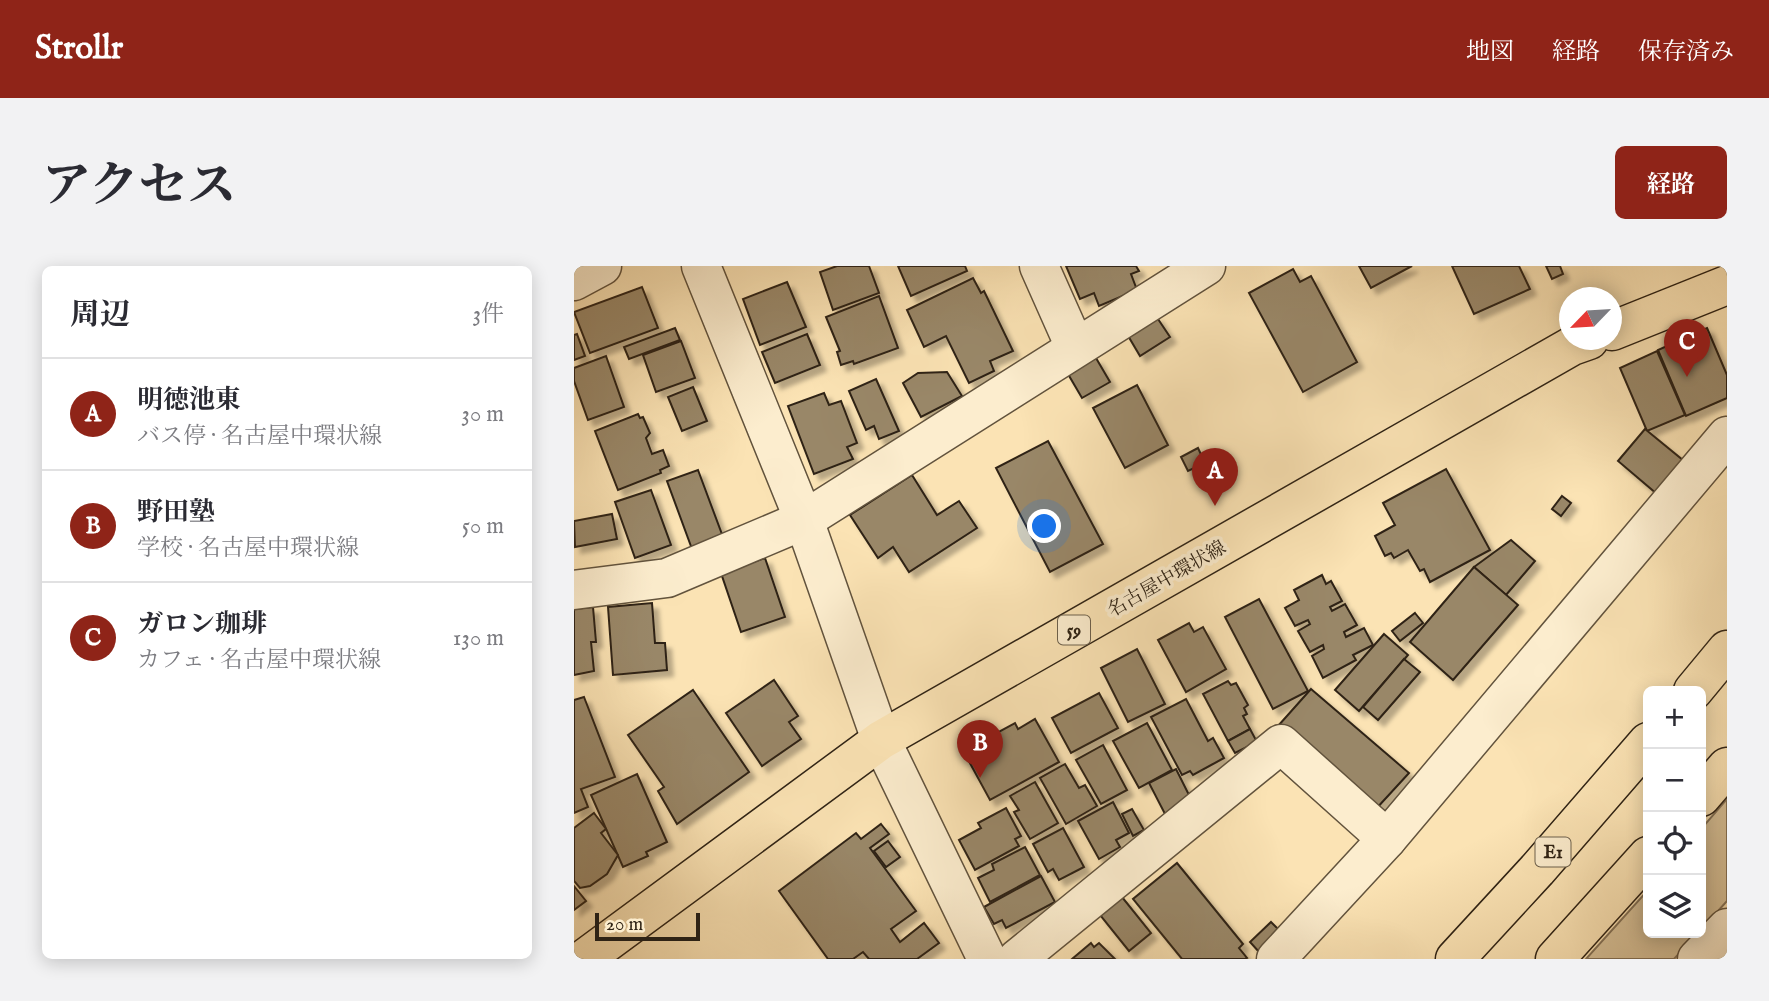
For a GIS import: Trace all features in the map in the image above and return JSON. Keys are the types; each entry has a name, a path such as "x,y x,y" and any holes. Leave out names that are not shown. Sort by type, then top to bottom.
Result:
{"main road":[{"path":"1622,327 1727,285"},
{"name":"名古屋中環状線","path":"584,959 881,740 1565,350"},
{"path":"1697,686 1727,650"},
{"name":"E1","path":"1455,959 1643,748"},
{"path":"1706,791 1727,767"},
{"path":"1555,959 1643,862"}],"street":[{"path":"574,281 602,266"},
{"path":"701,266 804,520 881,740 987,959"},
{"path":"1039,266 1075,347"},
{"path":"574,590 667,578 804,520 1206,266"},
{"path":"1276,959 1387,839 1727,436"},
{"path":"1017,959 1282,744 1387,839"},
{"path":"1697,959 1727,928"}],"shaded area":[{"path":"1727,799 1727,901 1706,924 1706,875 1706,823"},
{"path":"1643,896 1643,938 1693,938 1674,959 1586,959"}],"building":[{"path":"837,266 869,266 879,293 833,310 820,272"},
{"path":"898,266 965,266 967,271 911,296"},
{"path":"1066,266 1136,266 1139,271 1131,274 1137,290 1099,306 1094,293 1080,299"},
{"path":"1359,266 1412,266 1371,288"},
{"path":"1452,266 1519,266 1530,289 1474,314"},
{"path":"1546,266 1560,266 1563,274 1552,279"},
{"path":"1293,269 1300,282 1311,276 1357,362 1303,392 1249,293"},
{"path":"973,278 981,293 984,291 1013,351 990,361 994,371 969,383 946,336 924,347 907,310"},
{"path":"787,282 806,327 760,345 743,299"},
{"path":"642,287 658,328 590,353 574,312"},
{"path":"879,296 898,348 854,364 853,361 841,365 837,352 840,351 826,317"},
{"path":"1156,316 1170,337 1140,356 1127,334"},
{"path":"675,328 680,340 629,359 624,347"},
{"path":"1707,328 1727,375 1727,398 1686,416 1658,350"},
{"path":"577,334 585,356 574,360 574,335"},
{"path":"807,334 820,365 775,383 762,352"},
{"path":"681,341 695,378 656,392 643,355"},
{"path":"1657,351 1685,415 1647,431 1620,368"},
{"path":"606,356 624,407 588,420 574,381 574,368"},
{"path":"1096,358 1110,382 1082,398 1068,374"},
{"path":"947,372 962,396 921,417 903,383 918,373"},
{"path":"876,379 899,431 879,439 874,426 866,430 849,391"},
{"path":"1137,385 1168,445 1125,468 1093,408"},
{"path":"693,387 707,421 682,431 668,397"},
{"path":"824,393 829,405 841,401 857,443 847,447 853,459 814,474 788,406"},
{"path":"638,414 640,418 643,417 650,433 646,438 652,454 663,450 669,466 660,470 661,473 618,490 595,431"},
{"path":"1645,429 1684,461 1657,494 1618,461"},
{"path":"1048,441 1103,544 1050,572 996,468"},
{"path":"1198,448 1205,463 1188,471 1181,457"},
{"path":"1446,469 1490,550 1430,582 1424,569 1420,571 1408,550 1394,558 1391,553 1385,556 1375,536 1395,525 1383,503"},
{"path":"698,470 723,537 692,549 667,481"},
{"path":"912,475 937,515 959,501 977,528 909,572 893,547 878,558 850,515"},
{"path":"651,490 671,545 635,558 615,502"},
{"path":"1562,496 1571,503 1561,516 1552,509"},
{"path":"612,514 617,539 575,547 574,521"},
{"path":"1511,540 1535,561 1506,595 1474,567"},
{"path":"765,558 785,617 741,632 721,573"},
{"path":"1474,567 1518,605 1453,680 1410,642"},
{"path":"1322,575 1326,584 1331,581 1342,601 1330,607 1332,611 1345,604 1357,625 1344,632 1346,637 1364,628 1373,645 1353,655 1356,660 1323,678 1312,656 1324,649 1323,645 1310,652 1298,631 1310,624 1308,620 1295,626 1285,608 1299,600 1294,590"},
{"path":"1259,599 1308,691 1273,709 1225,617"},
{"path":"652,603 655,643 665,643 667,670 613,675 608,607"},
{"path":"593,607 596,642 591,642 594,671 574,675 574,609"},
{"path":"1415,613 1423,623 1400,641 1392,631"},
{"path":"1189,623 1194,632 1203,627 1226,669 1186,692 1158,640"},
{"path":"1384,634 1408,655 1359,711 1335,690"},
{"path":"1137,649 1165,704 1128,722 1101,668"},
{"path":"1404,659 1420,672 1378,720 1363,707"},
{"path":"774,680 798,716 789,722 801,739 762,766 726,713"},
{"path":"1228,681 1231,685 1236,683 1248,705 1244,708 1247,714 1243,716 1250,729 1228,741 1203,694"},
{"path":"1311,689 1409,773 1375,810 1278,726"},
{"path":"693,690 749,772 677,824 658,791 664,787 628,735"},
{"path":"1099,693 1118,728 1071,753 1052,718"},
{"path":"584,697 615,777 581,789 588,807 574,813 574,700"},
{"path":"1186,699 1208,741 1213,738 1224,758 1193,775 1190,771 1182,775 1151,717"},
{"path":"1035,719 1059,762 990,800 966,756 994,740 991,736 1015,723 1018,729"},
{"path":"1147,723 1172,770 1139,788 1113,741"},
{"path":"1250,729 1257,742 1235,753 1228,741"},
{"path":"1103,745 1127,790 1101,804 1076,760"},
{"path":"1065,764 1079,788 1085,785 1097,806 1066,824 1040,778"},
{"path":"1176,769 1189,795 1165,814 1149,783"},
{"path":"637,774 667,842 646,852 648,856 623,867 591,795"},
{"path":"1035,782 1058,823 1030,839 1014,812 1019,810 1010,796"},
{"path":"1113,802 1129,833 1116,840 1120,847 1099,859 1078,821"},
{"path":"1006,808 1021,836 1015,839 1019,846 975,870 959,840 981,828 978,823"},
{"path":"1132,809 1144,830 1133,836 1122,814"},
{"path":"594,813 606,829 601,833 618,855 607,874 590,886 580,888 574,881 574,828"},
{"path":"881,824 889,834 870,848 916,911 891,929 900,942 924,923 939,943 917,959 869,959 863,952 853,959 828,959 779,891 856,833 861,839"},
{"path":"1063,828 1084,867 1059,880 1053,869 1048,872 1033,844"},
{"path":"888,841 900,857 886,867 874,851"},
{"path":"1025,847 1040,875 990,902 978,878 994,870 992,864"},
{"path":"1177,863 1243,944 1239,948 1247,958 1182,959 1133,899"},
{"path":"1041,876 1055,902 1006,928 1002,920 994,924 984,907"},
{"path":"574,886 586,901 574,910"},
{"path":"1122,897 1151,933 1129,951 1100,915"},
{"path":"1271,922 1281,932 1260,953 1250,942"},
{"path":"1091,943 1094,947 1099,943 1115,959 1072,959"}],"place":[{"name":"ガロン珈琲","path":"1687,377"},
{"name":"明徳池東","path":"1215,506"},
{"name":"野田塾","path":"980,778"}]}
